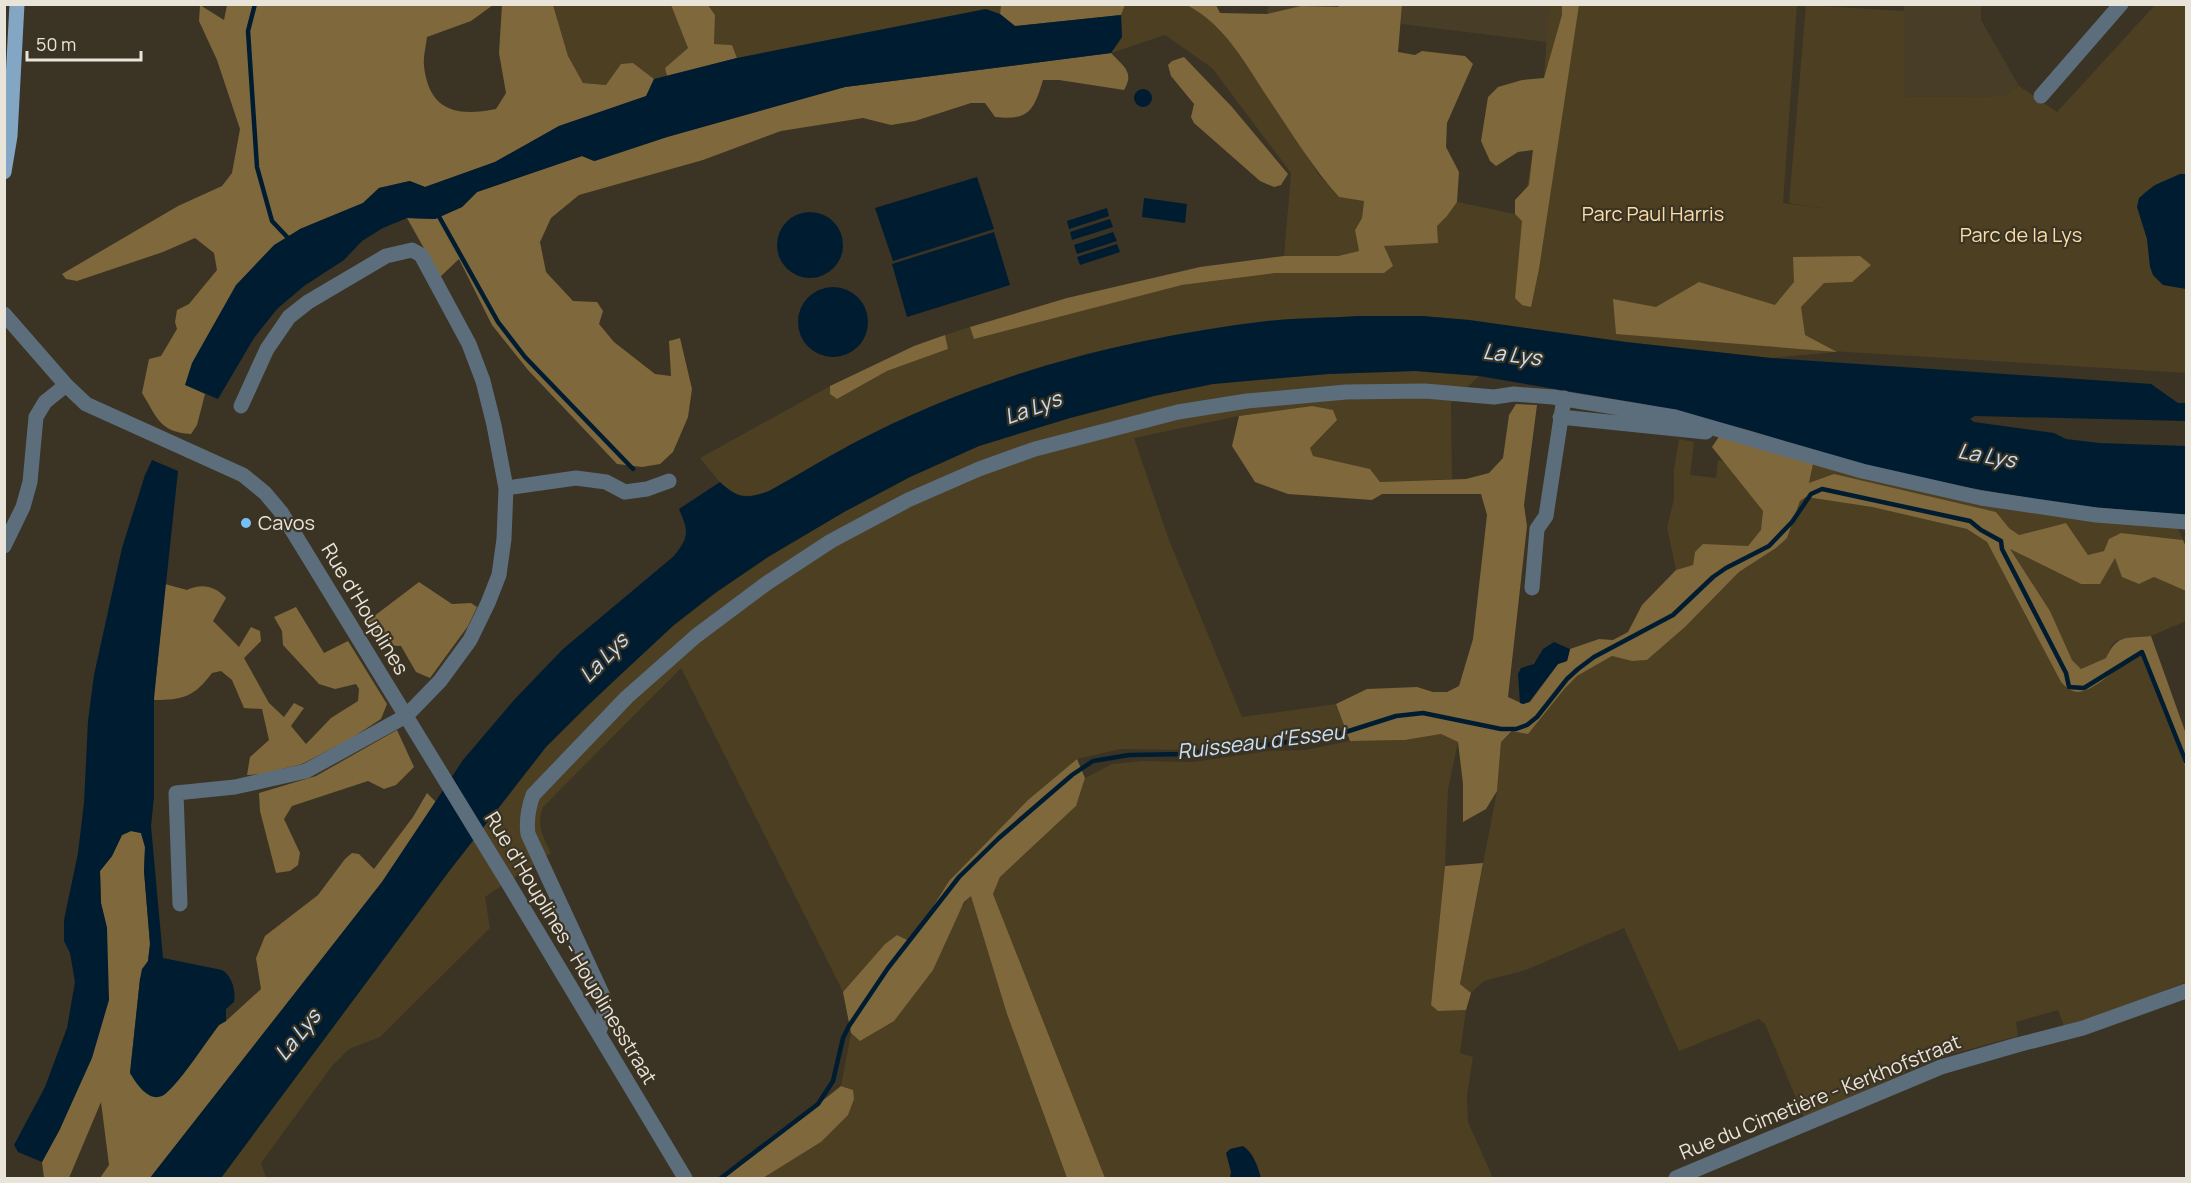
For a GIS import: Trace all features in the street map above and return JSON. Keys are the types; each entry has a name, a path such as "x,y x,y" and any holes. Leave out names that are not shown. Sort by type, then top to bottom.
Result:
{"main road":[{"path":"4,172 10,136 17,4"}],"street":[{"path":"2041,96 2121,4"},
{"path":"180,904 176,793 235,787 306,771 406,716 440,681 470,640 489,603 499,575 504,539 506,488 483,381 469,344 421,255 412,250 386,256 308,302 289,317 267,349 241,406"},
{"name":"Rue d'Houplines","path":"4,314 66,385 96,410 243,475 265,493 293,531 420,740"},
{"path":"4,546 23,507 30,482 35,425 39,409 66,385"},
{"path":"598,1032 604,1020 603,996 528,834 526,822 528,807 533,795 627,697 696,636 767,583 831,541 908,500 980,469 1035,449 1107,428 1178,412 1246,401 1346,392 1425,392 1494,397 1514,394 1564,398 1675,417 1862,471 1973,496 2088,514 2187,522"},
{"path":"1532,588 1537,530 1546,516 1564,398"},
{"path":"1560,417 1703,433 1719,429"},
{"path":"506,488 576,478 606,482 625,492 646,489 669,481"},
{"name":"Rue d'Houplines - Houplinesstraat","path":"420,740 683,1175"},
{"name":"Rue du Cimetière - Kerkhofstraat","path":"1676,1179 1941,1067 2083,1028 2187,991"}],"shaded area":[{"path":"200,5 224,20 227,5 493,5 471,21 427,37 424,63 427,81 432,93 439,101 457,111 496,109 506,93 499,53 502,5 553,5 568,56 583,83 606,85 621,64 633,63 654,79 647,96 559,126 495,162 425,187 409,181 379,188 363,203 300,229 186,385 205,394 197,425 191,434 180,433 160,422 142,393 149,359 161,356 177,329 175,322 177,310 189,304 217,270 214,253 195,238 163,252 77,281 66,279 62,274 178,206 222,186 232,173 240,129 217,60 199,21"},
{"path":"671,5 708,5 715,15 714,44 732,45 737,58 667,76 665,68 688,48"},
{"path":"1001,5 1125,5 1121,15 1015,26 1000,14"},
{"path":"1187,5 1216,5 1220,13 1267,14 1301,6 1338,7 1340,5 1402,5 1398,52 1415,55 1422,51 1465,56 1473,64 1447,123 1446,147 1459,172 1457,202 1437,226 1438,243 1384,246 1393,266 1384,273 1275,273 1182,285 974,339 970,327 1067,298 1200,267 1284,256 1338,256 1359,251 1355,230 1362,218 1364,201 1339,197 1302,149 1233,46 1212,23"},
{"path":"1268,5 1340,5 1338,7 1301,7 1267,14"},
{"path":"1402,5 1562,5 1554,43 1401,24"},
{"path":"1562,5 1579,5 1539,269 1531,307 1522,305 1515,298 1522,221 1515,214 1515,200 1529,185 1533,150 1518,152 1496,166 1490,161 1481,141 1488,97 1498,87 1522,80 1544,78 1562,15"},
{"path":"1904,5 1981,5 1981,20 2019,86 2004,96 1904,97"},
{"path":"1111,53 1128,74 1124,90 1059,80 1043,80 1033,106 1023,115 1016,117 995,117 985,103 971,103 915,121 891,125 863,118 781,131 703,160 579,195 551,218 540,242 546,272 573,301 597,302 603,311 599,324 614,342 655,374 671,376 669,341 680,338 692,389 688,417 673,452 660,464 642,467 617,464 528,370 492,325 459,259 440,277 407,218 435,219 462,207 477,192 582,156 595,161 667,137 845,87"},
{"path":"1184,57 1232,107 1288,174 1281,185 1274,187 1260,181 1194,123 1191,117 1194,104 1171,76 1168,65"},
{"path":"1860,256 1871,265 1852,282 1824,283 1801,307 1805,335 1837,352 1616,334 1613,299 1656,307 1699,282 1775,305 1794,282 1793,257"},
{"path":"945,335 948,349 887,371 837,399 830,394 830,386 914,346"},
{"path":"1516,404 1537,405 1524,505 1527,526 1508,697 1523,704 1530,702 1558,664 1567,661 1570,649 1599,639 1613,640 1628,632 1642,605 1676,570 1693,565 1695,552 1703,544 1748,546 1761,530 1763,511 1712,447 1720,435 1813,464 1809,483 1834,474 1996,512 2009,528 2019,535 2066,523 2088,555 2104,551 2109,539 2121,533 2183,540 2186,547 2186,591 2154,577 2139,584 2122,577 2115,558 2100,584 2081,584 2010,549 2050,611 2072,660 2081,669 2106,658 2119,641 2151,636 2186,734 2186,769 2145,654 2139,652 2088,689 2080,692 2070,690 2061,682 1987,542 1967,529 1872,507 1806,497 1800,501 1787,538 1776,548 1739,572 1685,627 1647,660 1632,661 1612,656 1577,676 1528,734 1512,731 1501,742 1497,791 1486,809 1463,822 1463,784 1458,742 1441,734 1405,740 1350,741 1336,704 1367,689 1417,687 1433,692 1447,692 1459,686 1473,639 1487,515 1481,494 1382,494 1372,500 1288,494 1255,482 1232,446 1239,416 1312,406 1333,410 1337,420 1310,448 1313,456 1370,469 1380,482 1466,479 1489,473 1503,458 1509,415"},
{"path":"419,582 452,604 471,603 477,607 468,626 430,678 416,672 401,646 379,645 365,623"},
{"path":"165,584 187,590 203,586 213,588 222,594 226,598 213,621 239,647 251,627 260,631 261,641 244,658 269,703 284,717 294,703 304,708 291,726 306,744 331,718 358,701 359,689 356,684 335,689 319,684 283,645 282,631 274,617 296,607 324,653 348,641 387,704 381,719 350,739 302,764 262,774 247,775 250,757 269,740 262,709 244,708 232,680 221,671 212,673 187,696 154,700"},
{"path":"397,730 414,767 396,785 384,789 368,781 292,806 284,819 300,853 298,865 290,871 276,873 260,811 259,793 316,776"},
{"path":"1077,759 1085,778 1076,806 1000,877 993,894 1105,1178 1067,1178 1007,1014 971,896 964,902 933,970 894,1021 860,1041 851,1033 843,992 885,944 897,935 911,942 949,881 1028,800"},
{"path":"427,793 436,802 382,882 150,1178 100,1178 109,1165 101,1102 69,1178 44,1178 42,1162 60,1129 107,928 101,903 100,871 112,856 122,835 131,831 141,833 145,847 144,871 150,944 148,961 140,979 130,1073 155,1097 164,1095 219,1025 261,989 256,958 265,936 318,895 352,853 359,854 374,869 413,817"},
{"path":"1483,863 1460,984 1471,993 1466,1010 1438,1011 1431,1005 1445,866"},
{"path":"841,1086 853,1090 854,1099 848,1115 821,1142 763,1178 725,1178"}],"green space":[{"path":"553,5 671,5 688,48 665,68 667,76 654,79 633,63 606,85 583,83 568,56"},
{"path":"708,5 1001,5 1000,14 986,9 737,58 732,45 714,44 715,15"},
{"path":"1125,5 1187,5 1201,12 1236,46 1319,175 1339,197 1364,200 1362,218 1355,230 1359,251 1338,256 1284,256 1291,173 1212,68 1165,35 1111,53 1122,37 1121,15"},
{"path":"1549,5 1797,5 1783,203 1821,208 1789,203 1806,5 1904,11 1905,97 2004,96 2019,86 2057,112 2155,5 2186,5 2186,373 1831,351 1837,352 1771,358 1422,316 1182,334 1089,353 1005,379 935,405 853,443 769,491 756,495 746,496 728,490 700,458 830,386 831,394 837,399 887,371 948,349 945,335 970,327 974,338 1182,285 1275,273 1384,246 1437,226 1457,202 1515,214 1522,220 1544,78"},
{"path":"1415,371 1479,376 1451,403 1452,479 1380,482 1370,469 1312,456 1310,448 1312,406 1239,416 1134,438 1169,540 1242,717 1336,704 1345,727 1306,738 1267,739 1185,750 1121,749 1077,759 1028,800 949,881 910,943 897,935 885,944 843,992 681,668 543,807 540,825 551,853 485,897 490,928 380,1037 349,1049 332,1066 261,1163 266,1178 221,1178 450,870 546,747 674,625 768,557 844,512 910,477 979,446 1070,418 1154,396 1213,384 1328,374"},
{"path":"1679,439 1694,442 1690,475 1716,478 1718,460 1724,461 1763,511 1762,530 1748,546 1695,552 1693,565 1676,570 1667,528 1674,499 1674,469"},
{"path":"1813,464 2172,514 2183,540 2121,533 2104,551 2088,555 2066,523 2019,535 2009,528 1996,512 1809,484"},
{"path":"1806,497 1872,507 1967,529 1987,542 2061,682 2070,691 2094,686 2131,656 2139,652 2145,654 2186,769 2186,982 2114,1011 2064,1026 2058,1010 2016,1022 2018,1036 1941,1057 1804,1117 1765,1024 1759,1019 1679,1051 1624,928 1526,970 1484,981 1471,993 1460,984 1497,791 1501,742 1577,676 1612,656 1632,661 1647,660 1685,627 1739,572 1776,548 1786,538 1800,501"},
{"path":"2009,548 2081,584 2115,557 2139,584 2154,577 2186,591 2186,621 2151,636 2117,640 2106,658 2081,669 2072,660 2050,611"},
{"path":"1441,734 1458,742 1448,789 1445,866 1431,1005 1438,1011 1466,1010 1460,1053 1473,1057 1467,1096 1468,1122 1493,1178 1105,1178 993,894 1000,877 1076,806 1085,778 1112,764 1142,761 1193,762 1268,751 1305,750 1350,741 1405,740"},
{"path":"971,895 1007,1014 1067,1178 763,1178 821,1142 853,1090 841,1086 851,1033 860,1040"}],"water":[{"path":"986,9 1000,14 1015,26 1121,15 1122,37 1111,53 845,87 667,137 594,161 582,156 477,192 462,207 435,219 407,218 383,228 362,241 344,260 304,286 277,309 254,338 218,399 185,385 192,363 236,285 274,245 300,229 363,203 379,188 410,181 425,187 495,162 559,126 646,96 654,79 737,58"},
{"path":"1143,89 1149,92 1152,98 1149,104 1143,107 1137,104 1134,98 1137,92"},
{"path":"2180,174 2186,174 2186,289 2163,285 2153,275 2147,239 2137,207 2139,198 2147,191"},
{"path":"977,177 994,229 893,261 875,208"},
{"path":"1144,198 1187,204 1185,223 1142,217"},
{"path":"1107,208 1109,216 1069,229 1067,221"},
{"path":"816,212 834,221 841,232 843,245 841,258 834,269 823,276 804,278 786,269 779,258 777,239 786,221 797,214"},
{"path":"1110,219 1113,227 1072,240 1070,232"},
{"path":"994,232 1010,285 907,317 892,264"},
{"path":"1113,232 1117,241 1077,254 1074,245"},
{"path":"1117,244 1120,252 1080,265 1077,257"},
{"path":"833,287 846,290 858,297 865,309 868,322 865,335 858,347 846,354 833,357 820,354 808,347 801,335 798,322 801,309 808,297 820,290"},
{"name":"La Lys","path":"1357,316 1422,316 1469,320 1626,342 1771,358 2151,384 2178,403 2186,403 2186,421 1975,416 1970,419 1974,422 2054,433 2066,439 2099,443 2186,446 2186,515 2069,505 1925,480 1854,463 1749,430 1644,404 1479,376 1415,371 1328,374 1213,384 1154,396 1070,418 979,446 910,477 844,512 768,557 715,593 674,625 546,747 450,870 221,1178 150,1178 382,882 463,760 514,700 563,649 674,556 683,544 686,534 685,523 679,509 720,482 742,496 754,496 769,491 900,420 950,398 1054,363 1106,349 1213,328 1278,320"},
{"path":"152,460 178,471 154,696 154,797 151,826 163,958 222,970 232,984 234,1002 226,1009 226,1021 219,1025 168,1092 157,1097 147,1094 130,1073 140,979 142,969 148,961 150,944 144,871 145,847 141,833 131,831 122,835 112,856 100,871 101,903 107,928 109,1000 92,1058 60,1129 42,1162 18,1152 14,1145 45,1087 67,1028 75,982 70,953 64,941 64,920 78,853 84,803 88,721 94,675 122,548"},
{"path":"1554,642 1570,649 1567,661 1558,664 1529,702 1520,703 1518,674 1521,668 1534,664 1543,649"},
{"path":"1243,1146 1252,1156 1261,1178 1230,1178 1231,1172 1226,1153 1230,1149"}],"waterway":[{"path":"255,4 248,31 257,167 272,221 290,240"},
{"path":"437,213 498,322 525,357 633,469"},
{"name":"Ruisseau d'Esseu","path":"721,1178 818,1104 833,1081 843,1038 849,1026 888,968 959,877 999,838 1072,775 1093,761 1129,755 1187,754 1330,737 1396,716 1423,713 1501,729 1516,729 1527,725 1537,717 1567,679 1578,669 1594,657 1673,615 1713,577 1769,546 1792,522 1811,494 1822,489 1970,521 2001,541 2002,549 2066,673 2069,687 2084,688 2142,652 2186,762"}],"place":[{"name":"Cavos","path":"246,523"}],"park label":[{"name":"Parc Paul Harris","path":"1653,214"},
{"name":"Parc de la Lys","path":"2021,235"}]}
